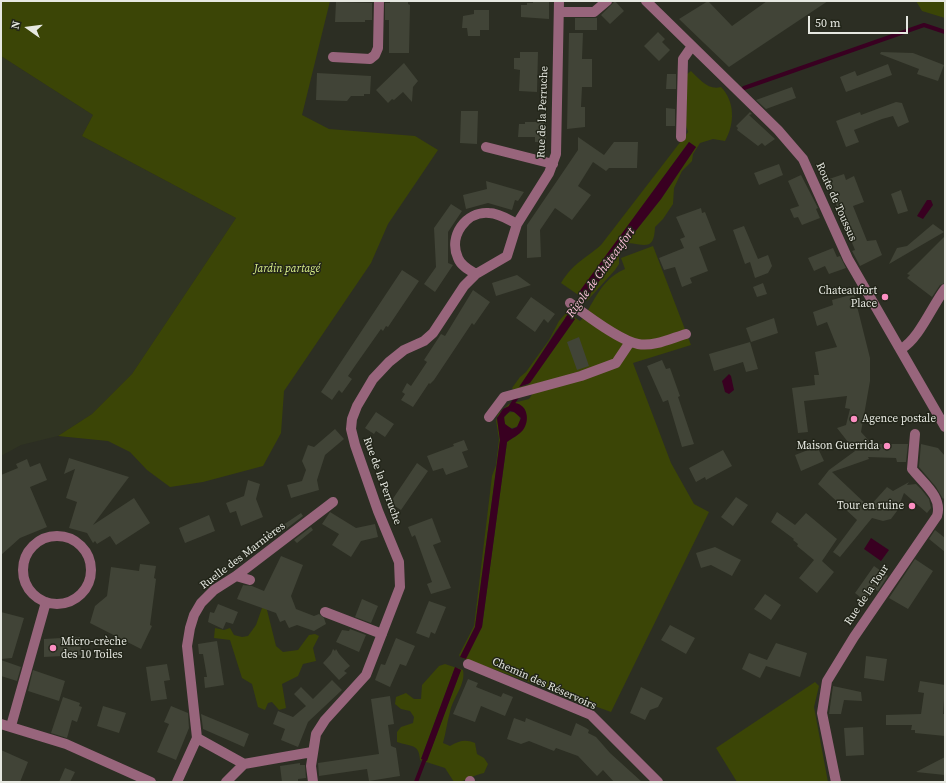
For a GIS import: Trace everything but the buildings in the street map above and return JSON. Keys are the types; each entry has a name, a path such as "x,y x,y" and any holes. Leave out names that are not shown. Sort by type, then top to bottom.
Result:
{"street":[{"path":"333,57 370,59 375,54 378,48 379,1"},
{"name":"Rue de la Perruche","path":"313,782 311,766 316,734 325,720 366,675 400,587 400,568 355,445 351,429 352,419 357,406 373,379 389,362 404,350 424,341 433,332 464,286 476,274 507,256 517,224 549,173 556,154 559,1"},
{"path":"558,12 594,12 607,1"},
{"name":"Route de Toussus","path":"646,1 778,130 803,159 848,259 945,427"},
{"path":"682,137 683,59 692,46"},
{"path":"486,147 553,164"},
{"path":"476,274 465,268 456,254 456,235 464,223 473,216 488,212 496,214 517,224"},
{"path":"901,350 907,346 916,335 945,288"},
{"path":"570,303 630,342 639,344 656,343 686,334"},
{"path":"488,417 507,397 581,376 616,363 630,342"},
{"name":"Rue de la Tour","path":"836,782 822,713 827,681 854,637 937,516 940,508 935,496 912,469 915,434"},
{"name":"Ruelle des Marnières","path":"197,738 187,646 190,628 201,603 214,590 236,576 333,502"},
{"path":"62,536 73,540 82,546 88,556 91,566 90,577 86,588 79,596 69,602 58,604 46,602 36,597 29,589 24,578 23,568 26,557 32,547 46,538 62,536"},
{"path":"236,576 250,580"},
{"path":"46,602 6,725 66,744 151,782"},
{"path":"325,612 382,634"},
{"name":"Chemin des Réservoirs","path":"468,664 591,715 658,782"},
{"path":"177,782 197,738 244,764"},
{"path":"226,782 244,764 312,752"}],"shaded area":[{"path":"1,56 93,115 82,136 236,218 132,374 92,414 58,436 21,445 1,456"}],"green space":[{"name":"Jardin partagé","path":"1,1 330,1 302,115 329,129 415,136 438,150 388,224 371,263 284,391 281,433 263,466 203,482 170,487 147,470 130,452 108,441 58,436 92,414 132,374 236,218 82,136 93,115 1,56"},
{"path":"916,1 945,1 945,18 922,11"},
{"path":"691,71 704,84 717,88 721,87 726,93 731,106 732,120 731,127 725,141 713,139 700,143 693,154 692,161 682,171 674,188 673,204 663,219 655,227 651,243 645,245 628,243 623,248 619,257 619,264 615,270 587,301 561,283 570,270 601,245 688,132 686,126 687,74","holes":["689,142 696,147 661,199 630,238 587,298 579,293"]},
{"path":"653,246 691,345 633,363 671,463 694,504 709,512 611,712 460,657 482,627 507,442 520,432 526,420 524,408 520,405 515,404 504,409 509,404 529,399 537,387 514,390 512,388 520,377 526,372 549,340 559,321 567,312 580,321 606,283 614,275 625,269 621,258","holes":["568,315 575,319 528,385 520,387 555,332"]},
{"path":"502,410 497,418 500,440 475,627 460,657 459,655 474,626 492,476 496,465 499,439 496,421 498,414"},
{"path":"509,412 515,412 520,417 518,426 515,428 509,428 504,423 504,417"},
{"path":"266,606 276,646 283,652 298,650 309,635 315,634 319,636 313,648 316,661 303,664 298,676 282,684 286,708 279,710 272,702 268,703 265,710 258,707 252,684 242,678 230,640 214,638 215,628 224,630 230,628 234,635 242,637 248,636 256,625 262,608"},
{"path":"445,664 463,670 463,681 452,707 443,743 450,746 462,741 475,743 477,754 484,758 488,764 484,773 458,782 454,782 445,768 420,760 418,751 413,746 397,742 397,732 401,727 413,723 414,717 410,711 401,709 395,704 396,697 406,693 414,699 421,699 422,685 439,666","holes":["455,668 461,670 430,752 421,759"]},
{"path":"815,682 819,686 814,707 828,782 737,782 716,748"}],"water":[{"path":"689,142 696,147 661,199 630,238 587,298 579,292"},
{"path":"927,200 931,200 933,205 923,219 917,216"},
{"path":"568,314 575,319 530,383 519,387"},
{"path":"729,374 731,376 734,390 729,394 725,392 722,381"},
{"path":"515,403 519,404 525,410 527,422 521,432 507,442 482,627 466,659 460,657 475,627 500,440 497,418 503,409","holes":["510,411 514,412 521,418 517,427 512,429 505,424 504,417"]},
{"path":"871,538 889,550 881,561 864,549"},
{"path":"455,667 461,670 427,761 421,759"}],"waterway":[{"name":"Rigole de Châteaufort","path":"744,88 924,25 945,32"},
{"name":"Rigole de Châteaufort","path":"567,319 587,293"},
{"name":"Rigole de Châteaufort","path":"511,406 519,394"},
{"name":"Rigole de Châteaufort","path":"416,782 426,756"}],"place":[{"name":"Chateaufort Place","path":"885,297"},
{"name":"Agence postale","path":"854,419"},
{"name":"Maison Guerrida","path":"887,446"},
{"name":"Tour en ruine","path":"912,506"},
{"name":"Micro-crèche des 10 Toiles","path":"53,648"}]}
